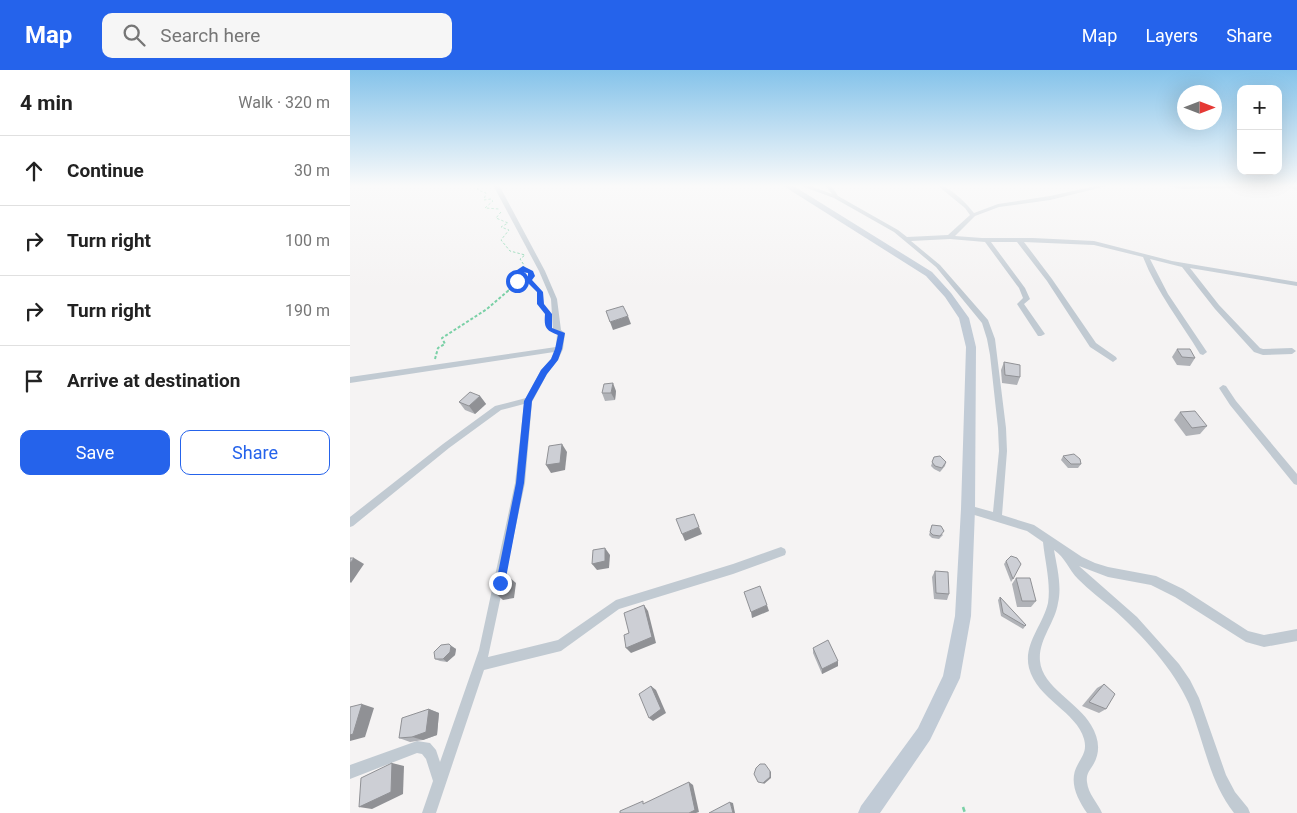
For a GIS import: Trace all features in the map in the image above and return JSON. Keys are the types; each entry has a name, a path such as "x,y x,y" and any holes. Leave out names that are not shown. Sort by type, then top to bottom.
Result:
{"main road":[{"path":"842,220 929,274 948,295 964,318 971,346 968,508 963,616 951,678 924,734 868,813"}],"street":[{"path":"429,813 480,665 500,583 520,483 528,400 559,349 561,333 556,331 554,299 542,271 515,220"},
{"path":"876,220 906,239 954,283 985,322 992,339 1003,451 997,518"},
{"path":"950,237 968,220"},
{"path":"906,239 950,237 1094,243 1185,266 1297,284"},
{"path":"987,240 1022,288 1027,299 1020,304 1041,334"},
{"path":"1019,240 1050,280 1093,345 1113,359"},
{"path":"1146,257 1179,317 1191,331 1203,352"},
{"path":"1185,266 1211,300 1257,350 1263,352 1292,351"},
{"path":"350,380 426,370 481,359 559,349"},
{"path":"1223,388 1233,404 1297,481"},
{"path":"350,523 446,446 498,408 528,400"},
{"path":"968,508 1030,528 1048,542 1093,567 1108,572 1152,580 1179,593 1246,636 1264,641 1297,636"},
{"path":"1048,542 1054,593 1053,604 1034,650 1034,662 1039,677 1082,724 1090,736 1093,751 1080,778 1083,792 1095,813"},
{"path":"480,665 561,645 616,605 733,569 781,552"},
{"path":"1065,552 1069,563 1120,608 1176,668 1193,700 1217,770 1228,792 1243,813"},
{"path":"350,772 417,747 425,748 431,755 440,781"}],"path":[{"path":"500,220 508,223 502,228 509,230 502,240 510,251 525,255 520,260 524,265 523,271 530,271 532,276 528,280 540,292 540,304 547,311"},
{"path":"426,370 437,355 438,348 445,344 442,338 504,296 517,281 517,272 523,268"},
{"path":"963,807 965,813"}],"building":[{"path":"623,306 628,316 610,322 606,311"},
{"path":"1177,349 1190,349 1195,358 1182,357"},
{"path":"1004,362 1020,365 1020,377 1005,375"},
{"path":"613,383 611,393 602,393 604,384"},
{"path":"470,392 480,396 469,406 459,402"},
{"path":"1195,411 1207,426 1192,428 1180,412"},
{"path":"562,444 560,463 546,465 549,446"},
{"path":"1074,454 1080,459 1081,464 1071,464 1063,456"},
{"path":"940,456 946,462 942,468 935,466 932,462 934,457"},
{"path":"694,514 699,527 682,534 676,519"},
{"path":"932,525 941,526 944,531 940,536 933,535 930,532"},
{"path":"605,548 605,561 592,564 593,550"},
{"path":"1011,556 1017,558 1021,564 1013,579 1006,561"},
{"path":"935,571 948,572 949,594 936,593"},
{"path":"509,577 507,592 496,594 499,579"},
{"path":"1016,578 1030,578 1036,601 1022,601"},
{"path":"760,586 767,605 751,612 744,592"},
{"path":"1000,597 1026,625 1025,626 1003,613"},
{"path":"644,605 652,637 626,648 624,635 629,633 624,613"},
{"path":"828,640 838,661 822,669 813,648"},
{"path":"449,644 451,646 450,652 443,659 435,659 434,652 441,645"},
{"path":"1104,684 1115,694 1106,709 1089,702"},
{"path":"651,686 661,709 649,718 639,694"},
{"path":"362,704 353,734 350,735 350,707"},
{"path":"429,709 426,732 412,737 399,738 402,718"},
{"path":"392,763 391,792 359,807 361,778"},
{"path":"760,764 765,764 770,771 770,777 763,783 758,782 754,774"},
{"path":"689,782 695,810 689,813 620,813 620,811 643,801 643,804"},
{"path":"730,802 733,813 709,813"}],"route":[{"path":"500,583 520,483 528,401 544,372 554,360 559,349 561,333 550,330 547,326 548,314 540,304 540,292 528,280 532,276 530,271 523,271 523,268 517,272 517,281"}]}
